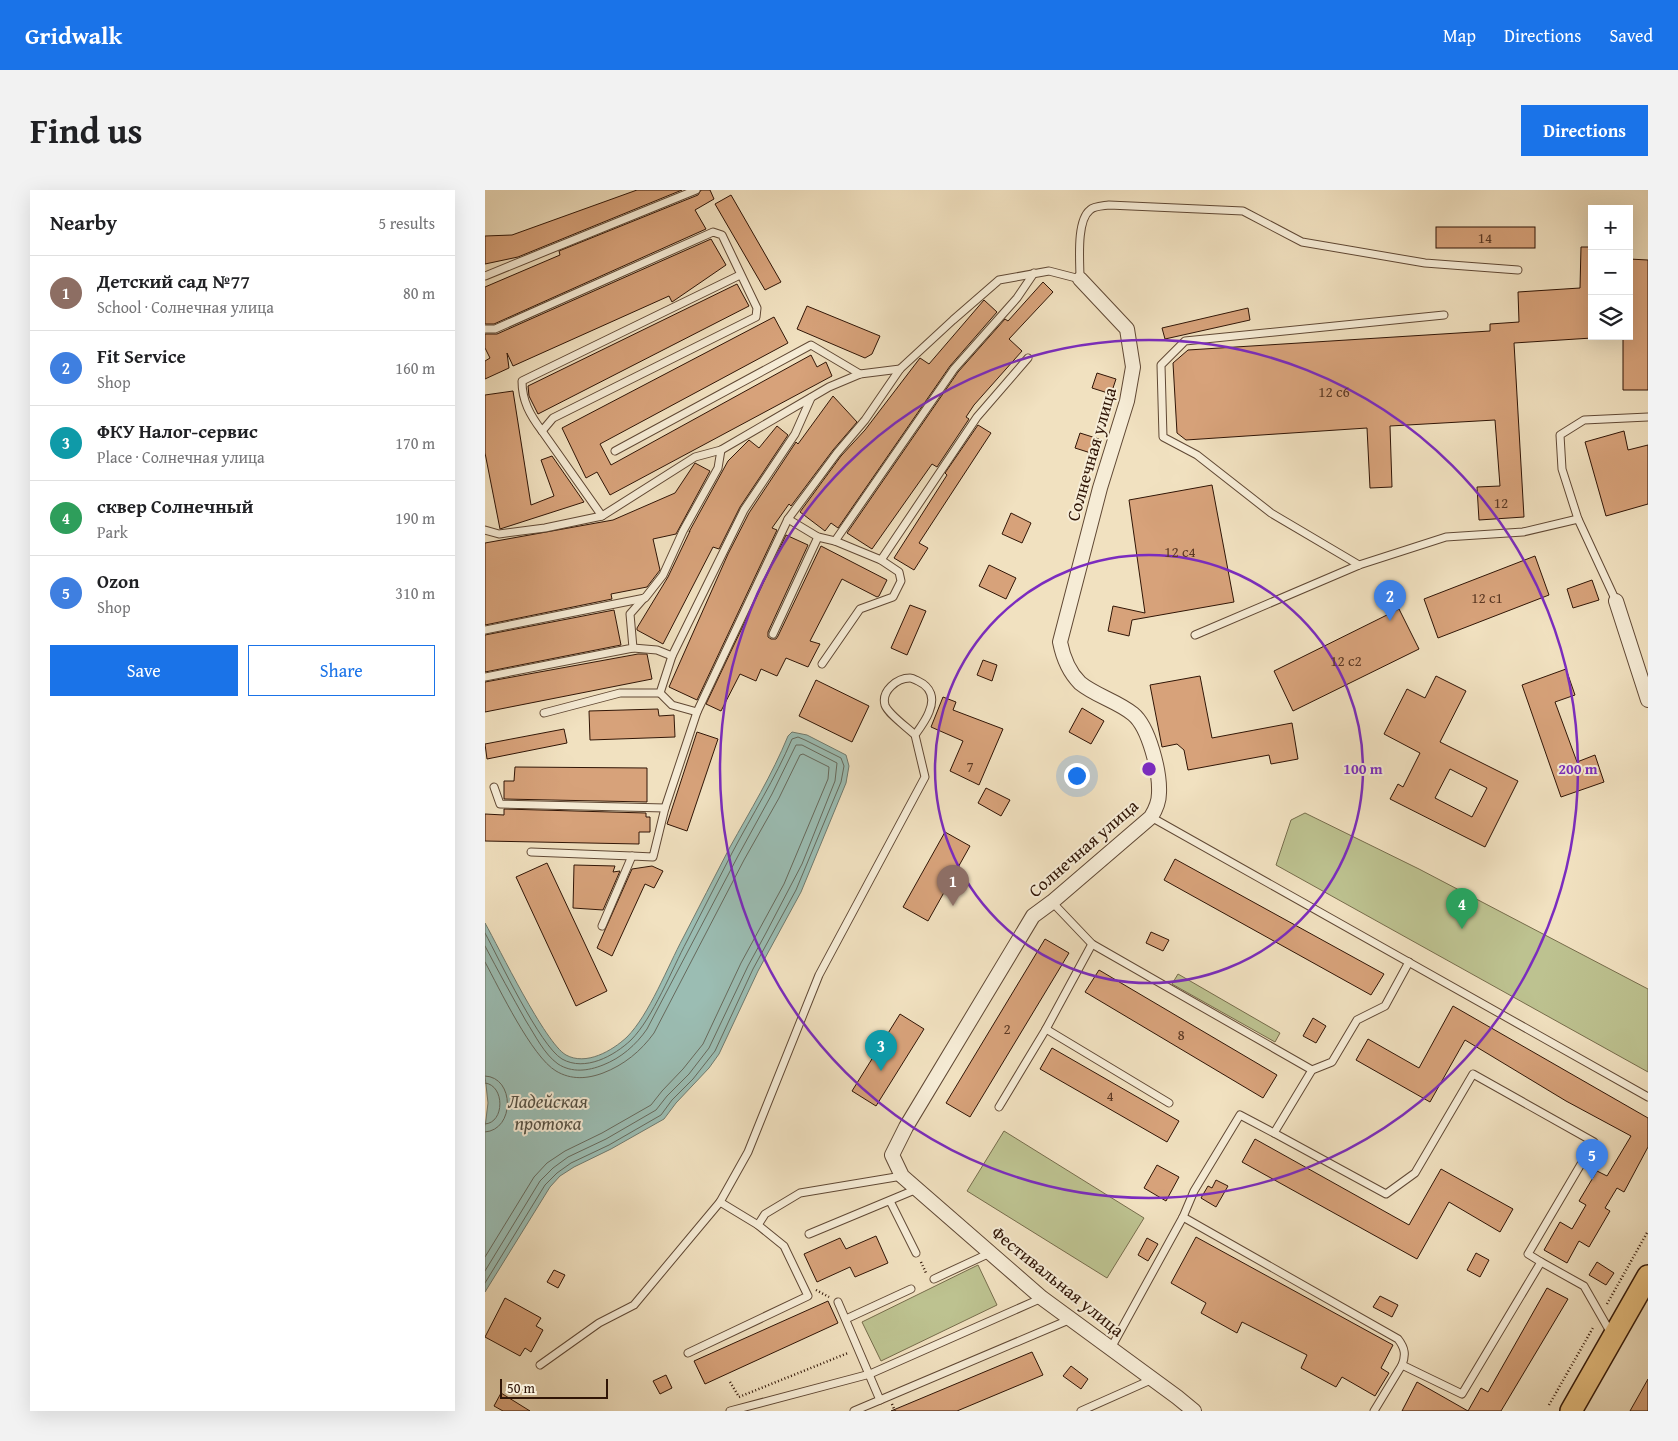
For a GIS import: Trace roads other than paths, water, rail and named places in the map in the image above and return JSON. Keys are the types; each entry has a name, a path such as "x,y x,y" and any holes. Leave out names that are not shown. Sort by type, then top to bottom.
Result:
{"main road":[{"path":"1571,1411 1648,1276"}],"street":[{"name":"Солнечная улица","path":"902,1176 892,1155 906,1128 1033,916 1151,818 1157,806 1159,782 1152,751 1142,722 1125,708 1080,683 1074,677 1060,642 1099,488 1127,400 1133,367 1127,329 1080,278"},
{"path":"1616,601 1648,700"},
{"name":"Фестивальная улица","path":"902,1176 1042,1298 1194,1411"}],"lane":[{"path":"485,276 696,190"},
{"path":"531,852 653,857 665,808 697,712 788,519 837,453 865,420 900,370 999,280 1049,271 1080,278 1080,239 1084,216 1091,209 1109,205 1243,211 1302,242 1425,263 1518,270"},
{"path":"485,329 495,329 713,232 722,235 757,308 756,316 553,418 542,431"},
{"path":"835,541 954,370 1017,298 1034,273"},
{"path":"602,516 533,419 522,394 522,381 740,275"},
{"path":"1359,565 1271,513 1197,455 1163,437 1161,365 1185,341 1445,315"},
{"path":"615,451 811,345 860,374"},
{"path":"881,560 977,417 1027,358"},
{"path":"485,530 499,534 545,528 602,516 695,457 721,450 829,387 860,374 900,370"},
{"path":"660,693 673,656 744,510 795,434 811,398"},
{"path":"1616,601 1578,519 1562,470 1560,435 1584,420 1648,417"},
{"path":"633,648 630,614 663,576 683,531 717,468 721,450"},
{"path":"788,519 818,537 835,541 881,560 899,572 901,581 893,597 859,609 822,664"},
{"path":"1195,635 1359,565 1446,536 1523,532 1578,519"},
{"path":"773,634 818,537"},
{"path":"485,630 645,598"},
{"path":"485,677 633,648 657,650 673,656"},
{"path":"540,1365 599,1323 634,1305 720,1202 748,1152 819,976 925,777 915,735 886,708 884,700 888,690 897,682 911,678 924,684 930,690 932,698 930,712 915,735"},
{"path":"544,713 619,693 660,693 672,705 697,712"},
{"path":"495,787 500,804 665,808"},
{"path":"1151,818 1648,1097"},
{"path":"602,926 632,856"},
{"path":"1052,902 1093,944 1312,1070"},
{"path":"999,1107 1046,1029 1093,944"},
{"path":"1274,1133 1312,1070 1332,1062 1357,1020 1385,1006 1409,962"},
{"path":"1046,1029 1169,1103"},
{"path":"1111,1348 1183,1216 1194,1191 1240,1115 1386,1194 1415,1173 1473,1074 1594,1142 1528,1254 1584,1286 1613,1336"},
{"path":"758,1225 765,1214 799,1193 902,1176"},
{"path":"809,1234 918,1189"},
{"path":"890,1201 916,1252"},
{"path":"688,1353 808,1296 784,1246 758,1225 720,1202"},
{"path":"1183,1216 1399,1339 1403,1345 1405,1356 1402,1365 1374,1411"},
{"path":"934,1279 990,1253"},
{"path":"1402,1365 1462,1394 1541,1262"},
{"path":"846,1319 911,1289"},
{"path":"730,1411 870,1374 1042,1298"},
{"path":"839,1302 880,1400"},
{"path":"854,1411 1071,1319"},
{"path":"1081,1411 1153,1379"}],"water":[{"name":"Ладейская протока","path":"792,732 807,735 846,755 849,766 846,783 801,892 758,971 719,1054 664,1119 560,1176 550,1187 485,1292 485,1127 488,1103 485,1076 485,923 535,1015 557,1047 566,1055 582,1059 606,1052 627,1037 643,1016 724,858 768,779 788,736"}],"place":[{"name":"Fit Service","path":"1390,621"},
{"name":"Детский сад №77","path":"953,906"},
{"name":"сквер Солнечный","path":"1462,929"},
{"name":"ФКУ Налог-сервис","path":"881,1071"},
{"name":"Ozon","path":"1592,1180"}]}
